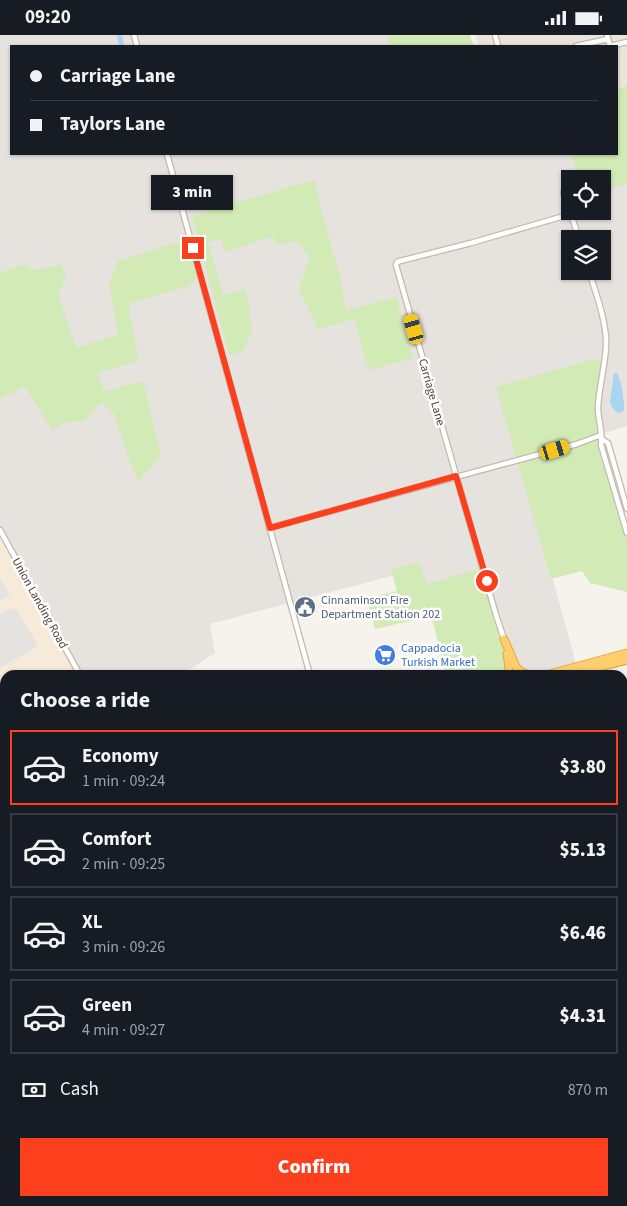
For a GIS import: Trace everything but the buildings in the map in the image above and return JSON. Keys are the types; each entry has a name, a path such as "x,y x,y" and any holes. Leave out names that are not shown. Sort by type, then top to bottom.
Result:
{"highway":[{"path":"504,639 509,661 509,670"},
{"path":"504,639 519,670"},
{"path":"566,670 626,655"},
{"path":"584,670 626,655"}],"street":[{"path":"580,45 608,37"},
{"path":"614,45 627,42"},
{"path":"167,155 309,670"},
{"name":"Carriage Lane","path":"504,639 396,263 466,245 561,215"},
{"path":"592,280 606,336 598,397 601,445 627,533"},
{"path":"270,528 601,437"},
{"path":"601,437 608,443 627,509"},
{"name":"Union Landing Road","path":"0,531 77,670"}],"shaded area":[{"path":"0,35 393,35 396,45 10,45 10,155 618,155 618,88 627,89 627,426 520,460 577,667 565,670 522,670 420,586 414,570 210,624 215,653 189,670 78,670 0,531"},
{"path":"475,35 627,35 627,89 618,88 618,45 479,45"},
{"path":"0,531 78,670 0,670"},
{"path":"0,577 10,595 0,601"},
{"path":"11,608 17,610 38,646 0,668 0,613"}],"green space":[{"path":"387,35 470,35 474,45 391,45"},
{"path":"627,86 627,184 611,188 611,170 576,170 572,155 618,155 618,89"},
{"path":"314,180 339,270 346,310 396,297 413,358 369,370 354,319 318,329 299,289 310,257 296,241 277,245 273,236 225,252 222,239 208,242 223,295 246,289 252,330 243,351 229,355 192,216"},
{"path":"186,240 197,278 188,286 128,304 139,361 97,373 104,392 143,381 161,455 138,481 114,413 101,402 84,421 64,422 52,430 25,386 0,399 0,273 25,264 32,270 61,265 66,276 58,294 76,348 118,335 109,284 118,261"},
{"path":"595,359 606,362 599,418 601,434 627,538 627,592 590,583 582,571 551,579 496,387"},
{"path":"419,562 427,584 484,568 513,670 446,670 431,616 375,629 367,598 397,591 391,570"}],"water":[{"path":"614,373 617,373 623,396 624,410 620,413 616,412 610,402"}],"waterway":[{"path":"119,35 122,45"}],"place":[{"name":"Cinnaminson Fire Department Station 202","path":"305,607"},
{"name":"Cappadocia Turkish Market","path":"385,655"}],"route":[{"path":"193,248 270,528 456,476 487,581"}]}
